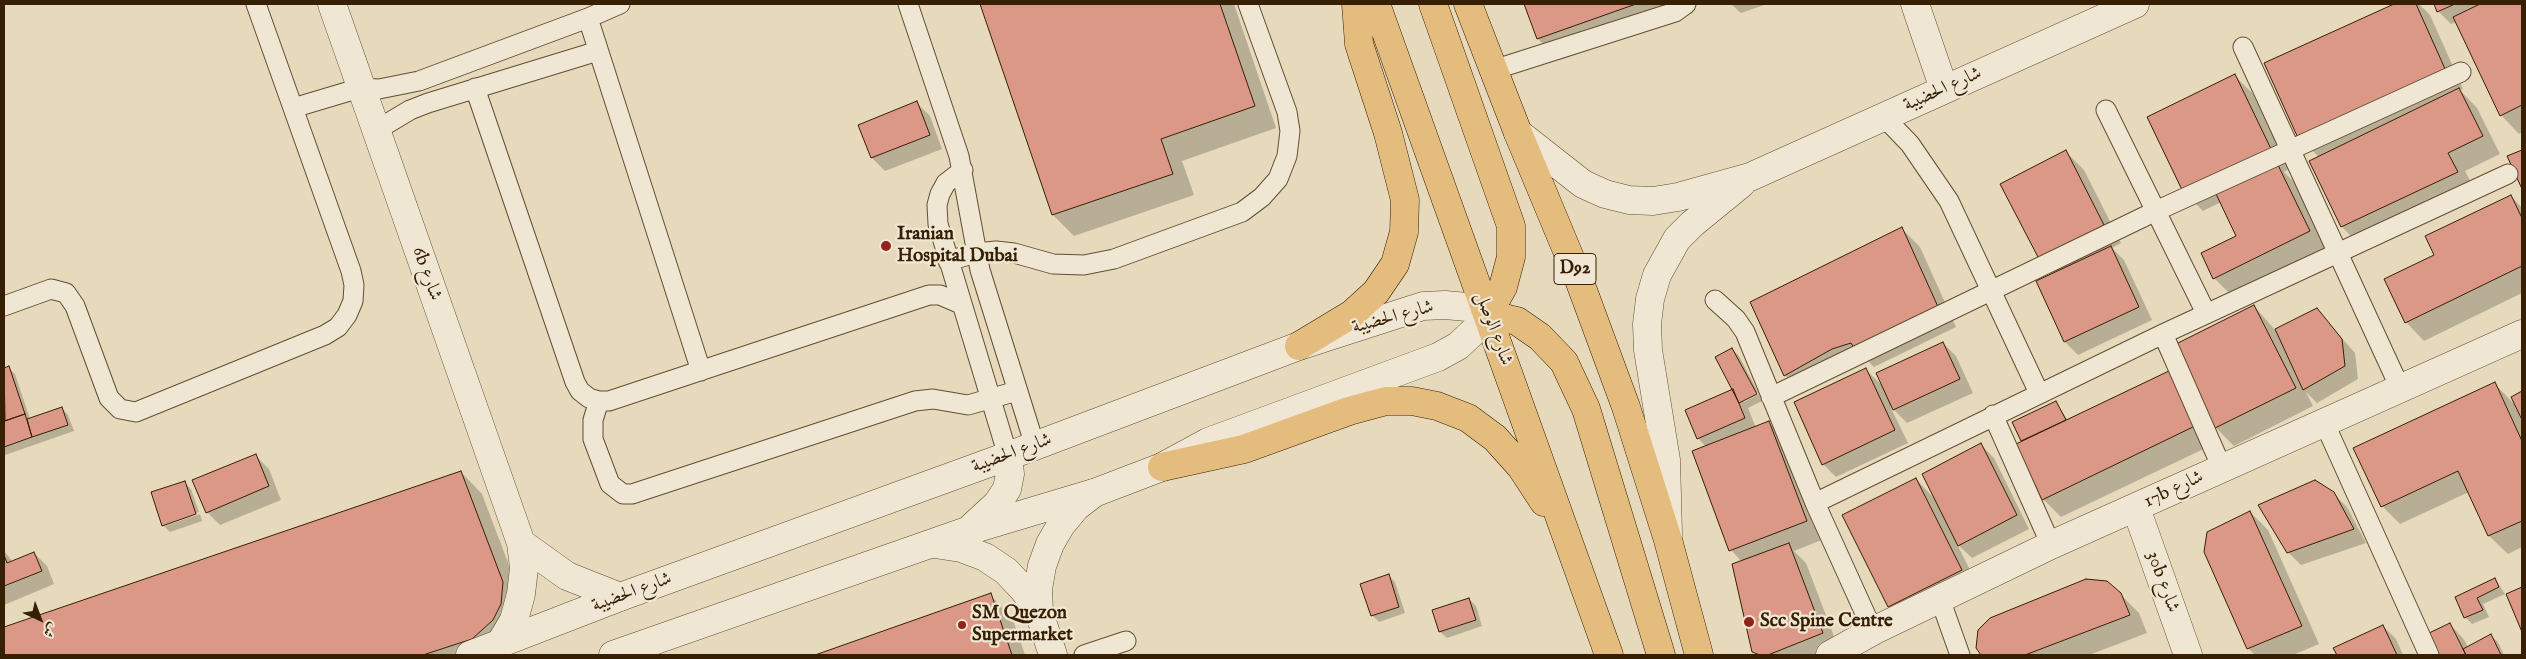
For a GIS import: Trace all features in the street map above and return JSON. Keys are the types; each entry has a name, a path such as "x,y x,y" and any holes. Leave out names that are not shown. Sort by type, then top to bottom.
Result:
{"main road":[{"path":"1299,346 1352,314 1376,292 1395,264 1404,232 1405,200 1388,133 1358,44 1356,4"},
{"name":"شارع الوصل","path":"1376,4 1609,655"},
{"path":"1433,4 1510,226 1511,257 1503,287 1488,314 1516,321 1540,337 1564,362 1586,409 1661,655"},
{"name":"D92","path":"1468,4 1518,133 1585,296 1626,407 1668,540 1699,655"},
{"path":"1162,467 1244,449 1358,408 1386,401 1412,401 1437,406 1468,418 1495,438 1521,467 1568,539"}],"street":[{"name":"6b شارع","path":"332,4 375,131 522,543 524,568 521,594 514,620 501,642"},
{"path":"1915,4 1944,89"},
{"name":"شارع الحضيبة","path":"1518,133 1583,184 1605,194 1628,200 1653,201 1678,197 1750,177 2135,4"},
{"name":"شارع الحضيبة","path":"1668,540 1669,501 1666,460 1648,350 1647,324 1650,299 1657,275 1677,239 1692,224 1750,177"},
{"name":"شارع الحضيبة","path":"470,655 620,597 1008,456 1299,346 1422,306 1445,305 1467,307 1488,314"},
{"path":"612,655 935,544 967,531 1094,492 1162,467 1208,442 1438,357 1458,346 1488,314"},
{"name":"17b شارع","path":"1830,655 1873,631 2051,545 2522,334"},
{"path":"967,531 997,504 1007,489 1010,474 1008,456"},
{"path":"1053,655 1039,612 1038,588 1042,566 1050,544 1061,525 1076,507 1094,492"},
{"name":"30b شارع","path":"2136,508 2188,655"},
{"path":"522,543 567,576 620,597"},
{"path":"935,544 961,548 985,557 1006,571 1024,590 1039,612"}],"lane":[{"path":"4,306 51,289 66,293 75,306 109,398 120,409 136,412 324,336 338,327 354,301 354,286 256,4"},
{"path":"293,108 360,88 379,89 419,81 588,18 620,4"},
{"path":"908,4 936,81 963,170 976,254 1035,446"},
{"path":"948,261 976,254 1005,252 1052,264 1084,265 1114,259 1242,212 1262,198 1278,179 1288,156 1290,131 1286,112 1248,4"},
{"path":"1493,70 1675,12 1686,4"},
{"path":"588,18 701,371"},
{"path":"2243,47 2400,388"},
{"path":"375,131 410,110 475,88 598,51"},
{"path":"1771,397 1992,292 2156,211 2461,72"},
{"path":"475,88 575,382 580,391 599,401 609,401 929,295 946,297 961,304"},
{"path":"2106,110 2206,313"},
{"path":"1884,117 1910,144 1930,170 1948,201 2039,393"},
{"path":"963,170 946,183 940,194 937,205 938,224 1008,456"},
{"path":"1815,503 2206,313 2508,174"},
{"path":"1715,300 1726,309 1745,332 1815,503 1873,631"},
{"path":"2163,334 2222,468"},
{"path":"599,401 593,420 593,439 610,484 623,494 632,494 915,401 933,398 968,405 1017,391"},
{"path":"1993,415 2051,545"},
{"path":"2324,422 2429,655"},
{"path":"1940,599 1960,655"},
{"path":"1084,655 1126,641"}],"building":[{"path":"980,4 1220,4 1255,106 1161,139 1173,174 1052,215"},
{"path":"1524,4 1636,4 1537,39"},
{"path":"2394,4 2416,4 2446,71 2298,138 2264,63"},
{"path":"2434,4 2455,4 2437,12"},
{"path":"2480,4 2522,4 2522,105 2500,116 2453,17"},
{"path":"2235,74 2272,151 2184,194 2147,117"},
{"path":"2459,88 2483,136 2448,153 2458,172 2341,227 2309,161"},
{"path":"917,101 930,135 871,158 858,125"},
{"path":"2066,150 2104,225 2039,259 2000,184"},
{"path":"2522,150 2522,189 2507,156"},
{"path":"2277,163 2310,231 2213,279 2201,253 2236,236 2216,194"},
{"path":"2511,195 2522,218 2522,266 2405,323 2384,279 2434,255 2425,236"},
{"path":"1902,227 1939,309 1855,350 1851,343 1832,349 1784,376 1750,302"},
{"path":"2111,246 2139,307 2064,342 2036,281"},
{"path":"2254,305 2296,388 2215,428 2174,345"},
{"path":"2317,308 2342,339 2345,366 2303,390 2275,329"},
{"path":"1943,342 1960,379 1893,410 1876,373"},
{"path":"1732,348 1757,394 1739,403 1715,357"},
{"path":"9,366 25,414 5,421 4,368"},
{"path":"1866,368 1895,430 1822,465 1794,402"},
{"path":"2171,370 2197,425 2042,500 2016,444"},
{"path":"2495,382 2522,441 2522,521 2488,536 2458,471 2381,507 2353,448"},
{"path":"1733,389 1745,418 1697,439 1685,410"},
{"path":"2522,391 2522,420 2511,397"},
{"path":"2056,401 2066,420 2021,441 2012,422"},
{"path":"62,407 68,425 32,437 27,419"},
{"path":"25,414 32,437 4,447 4,421"},
{"path":"1769,421 1807,521 1729,551 1692,451"},
{"path":"1981,443 2017,515 1958,546 1922,474"},
{"path":"256,454 269,486 206,513 192,480"},
{"path":"461,471 503,582 501,604 493,620 472,639 423,655 4,655 4,627"},
{"path":"1916,478 1962,570 1888,607 1842,515"},
{"path":"2315,480 2334,492 2354,529 2287,553 2258,505"},
{"path":"185,481 196,514 162,526 151,492"},
{"path":"2250,511 2302,626 2247,649 2204,552 2207,532"},
{"path":"1789,543 1823,633 1768,655 1760,655 1752,652 1732,564"},
{"path":"34,552 42,571 4,586 4,555 7,563"},
{"path":"1389,574 1399,607 1371,616 1360,584"},
{"path":"2495,578 2499,587 2477,598 2483,610 2464,618 2455,597"},
{"path":"2086,579 2107,581 2121,593 2130,615 2025,655 1981,655 1976,648 1978,630 1990,618"},
{"path":"2522,587 2522,632 2506,594"},
{"path":"991,593 1012,655 815,655"},
{"path":"1469,598 1476,620 1439,632 1432,610"},
{"path":"2450,623 2466,655 2437,655 2427,634"},
{"path":"2383,625 2397,655 2337,655 2333,648"},
{"path":"2491,634 2501,655 2466,655 2463,649"}],"place":[{"name":"Iranian Hospital Dubai","path":"886,246"},
{"name":"Scc Spine Centre","path":"1749,622"},
{"name":"SM Quezon Supermarket","path":"962,625"}]}
